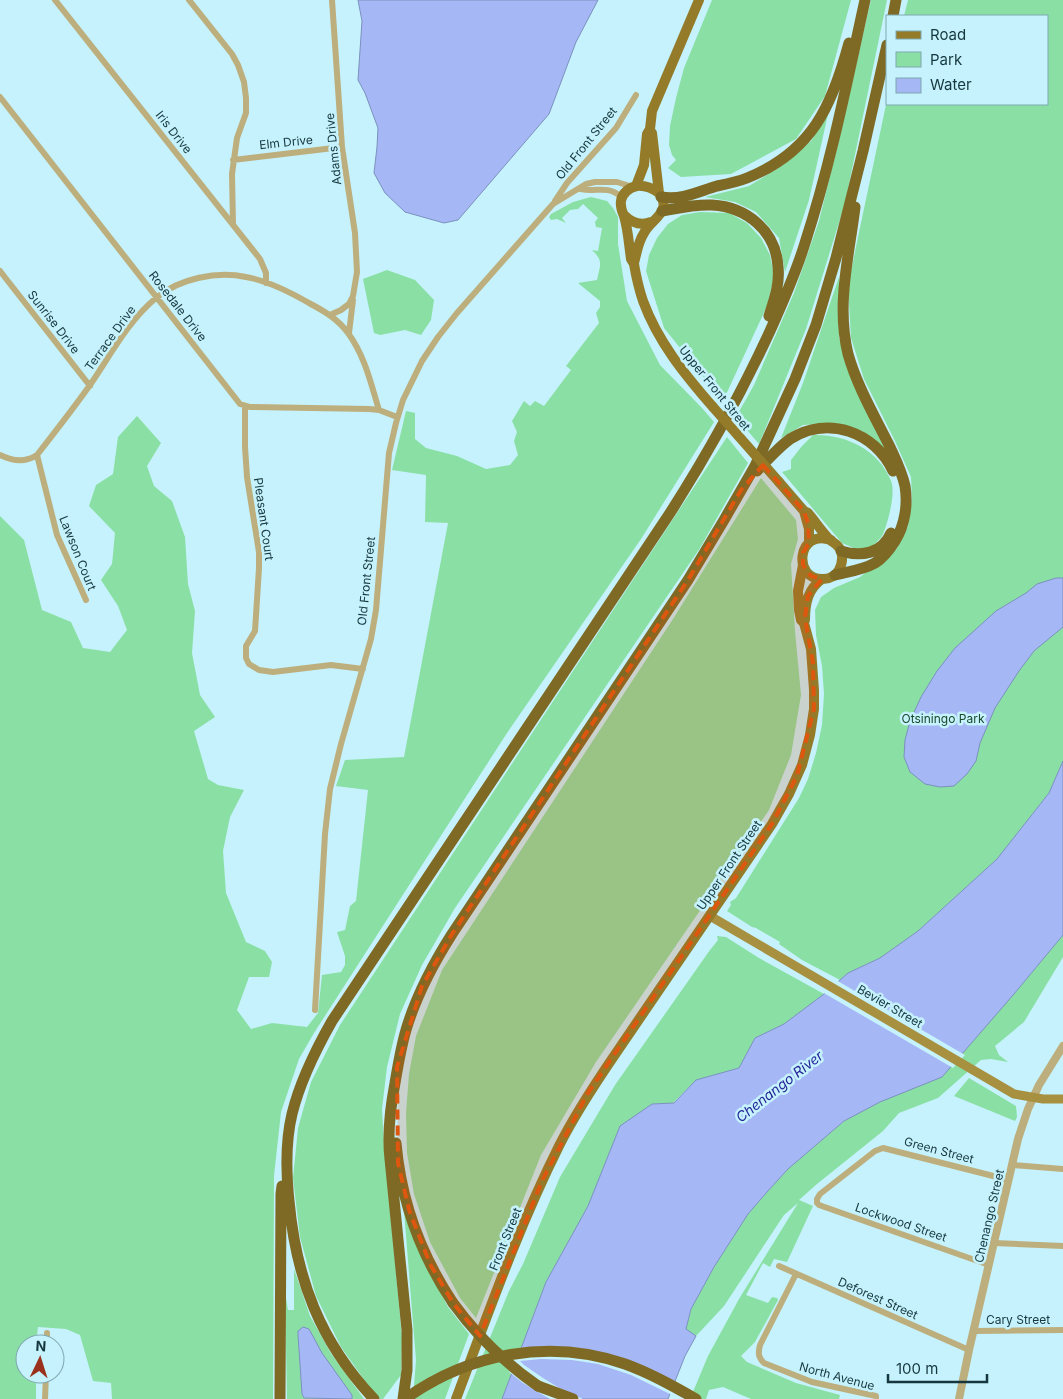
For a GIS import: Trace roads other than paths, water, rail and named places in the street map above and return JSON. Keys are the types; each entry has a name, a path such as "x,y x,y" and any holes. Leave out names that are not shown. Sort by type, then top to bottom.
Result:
{"highway":[{"path":"660,195 670,198 688,196 745,178 760,172 788,155 805,139 826,110 844,59 861,0"},
{"path":"280,1399 281,1194 289,1130 296,1101 311,1061 332,1021 678,500 726,420 787,292 805,244 838,127 865,0"},
{"path":"893,15 896,0"},
{"path":"404,1399 407,1330 388,1135 397,1067 405,1032 417,998 445,944 688,580 754,466 795,379 816,325 836,258 886,49"},
{"path":"835,575 866,567 876,562 889,549 901,530 906,498 905,485 900,469 859,384 849,355 844,332 843,298 863,151"},
{"path":"662,211 700,205 726,206 747,214 766,233 773,244 777,256 779,269 778,285 758,356"},
{"path":"741,490 784,444 801,433 810,430 834,428 854,433 864,438 880,450 893,470 900,496 899,505 895,524 889,538 878,548 860,554 841,552"},
{"path":"397,1067 395,1127 402,1187 412,1221 436,1277 472,1328 491,1348 512,1367 538,1386 562,1399"},
{"path":"286,1164 292,1234 306,1288 334,1348 354,1378 374,1399"},
{"path":"404,1399 436,1379 472,1364 509,1354 543,1351 579,1353 615,1361 650,1374 696,1399"},
{"path":"538,1386 573,1399"}],"main road":[{"path":"662,211 663,202 660,195 650,129 651,116 699,0"},
{"path":"634,187 644,164 647,134 650,129"},
{"path":"622,196 626,191 634,187 649,187 660,195"},
{"name":"Upper Front Street","path":"622,196 620,206 624,215 631,259 643,300 663,342 683,371 804,512 809,529 809,543 803,553 798,600 801,620 804,623"},
{"name":"Upper Front Street","path":"634,264 640,239 651,222 658,218 662,211"},
{"path":"624,215 630,221 636,223 651,222"},
{"name":"Upper Front Street","path":"804,512 808,512 841,552"},
{"path":"809,543 820,538 831,540"},
{"path":"803,565 811,576 822,579 828,578 835,575 841,566 841,552"},
{"name":"Upper Front Street","path":"588,1094 772,824 789,794 802,765 810,735 814,709 813,663 804,623 805,607 808,596 814,586 822,579"},
{"name":"Bevier Street","path":"710,916 1014,1094 1043,1099 1063,1099"},
{"name":"Front Street","path":"456,1399 538,1190 588,1094"}],"street":[{"name":"Iris Drive","path":"56,0 263,264 266,273 266,283"},
{"path":"189,0 232,54 242,73 246,113 237,138 233,160 233,225"},
{"name":"Adams Drive","path":"332,0 342,148 357,255 357,272 349,333"},
{"name":"Old Front Street","path":"553,204 567,183 616,128 636,95"},
{"name":"Rosedale Drive","path":"0,97 240,404 245,406"},
{"name":"Elm Drive","path":"233,160 342,148"},
{"name":"Old Front Street","path":"315,1010 325,834 330,789 371,639 382,554 389,453 397,417 408,387 438,337 462,306 553,204 560,198 581,189 586,184 603,181 617,182 634,187"},
{"name":"Old Front Street","path":"581,189 606,189 622,196"},
{"name":"Sunrise Drive","path":"0,272 90,386"},
{"name":"Terrace Drive","path":"37,455 90,386 125,332 142,311 156,297 177,285 207,276 246,277 266,283 297,296 330,315 349,333 357,348 367,368 379,410"},
{"path":"330,315 349,304 353,296"},
{"path":"245,406 370,409 379,410 397,417"},
{"name":"Pleasant Court","path":"245,406 247,478 259,552 255,631 246,646 248,664 258,670 273,672 330,665 363,669"},
{"path":"0,455 12,460 25,460 37,455"},
{"name":"Lawson Court","path":"37,455 57,535 86,600"},
{"name":"Chenango Street","path":"960,1399 969,1350 1018,1139 1038,1085 1063,1046"},
{"name":"Green Street","path":"820,1194 875,1151 883,1148 1009,1180"},
{"path":"1012,1165 1063,1169"},
{"name":"Lockwood Street","path":"820,1194 817,1199 819,1205 989,1265"},
{"path":"994,1243 1063,1246"},
{"name":"Deforest Street","path":"779,1266 969,1350"},
{"name":"North Avenue","path":"796,1274 760,1345 759,1359 764,1363 812,1382 876,1396 876,1399"},
{"name":"Cary Street","path":"974,1331 1063,1330"},
{"path":"45,1399 46,1384"}],"water":[{"path":"358,0 598,0 576,42 549,114 458,220 444,223 405,212 385,193 374,173 378,128 358,80 362,21"},
{"path":"1056,578 1063,578 1063,627 1034,651 1019,671 995,708 980,743 976,761 967,774 954,786 940,787 925,784 910,772 904,757 905,740 910,721 921,697 937,671 955,648 996,611 1037,584"},
{"name":"Chenango River","path":"1063,761 1063,935 942,1077 880,1102 844,1121 788,1169 748,1214 714,1267 691,1309 686,1329 696,1336 685,1356 668,1399 502,1399 546,1282 588,1206 620,1126 652,1104 674,1103 696,1080 739,1068 755,1038 784,1024 848,973 880,958 918,931 997,859 1049,793"},
{"path":"303,1327 309,1329 322,1353 352,1395 352,1399 304,1398 302,1394 298,1335 298,1331"}],"park label":[{"name":"Otsiningo Park","path":"943,718"}]}
